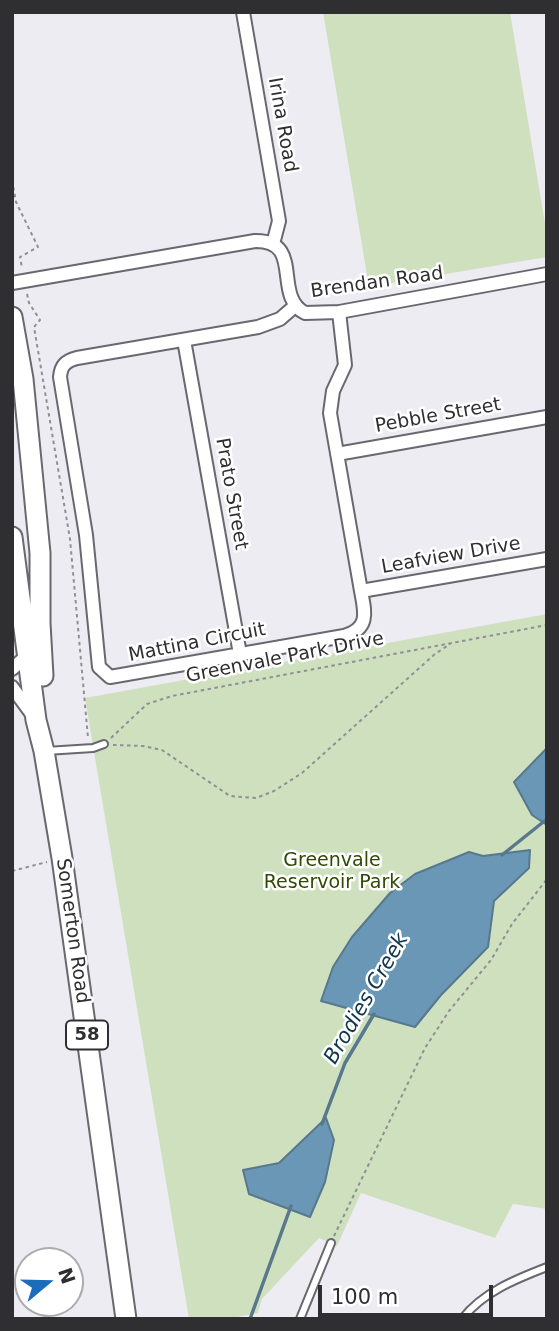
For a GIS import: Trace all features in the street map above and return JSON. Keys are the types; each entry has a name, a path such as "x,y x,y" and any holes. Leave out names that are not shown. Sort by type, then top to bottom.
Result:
{"main road":[{"name":"Somerton Road","path":"12,317 23,379 40,553 40,623 46,719 44,751"},
{"name":"Somerton Road","path":"12,537 36,720 44,751 62,858 126,1319"}],"street":[{"name":"Irina Road","path":"243,12 279,221 273,244"},
{"path":"19,282 255,241 273,244"},
{"name":"Brendan Road","path":"273,244 281,251 290,296 295,306 305,313 339,312 547,274"},
{"name":"Mattina Circuit","path":"295,306 280,319 258,327 77,358 69,360 61,368 60,377 86,536 99,667 110,677 355,633 362,624 365,615 330,401 345,365 339,312"},
{"name":"Prato Street","path":"184,340 240,654"},
{"name":"Pebble Street","path":"337,454 547,416"},
{"name":"Leafview Drive","path":"361,591 547,559"},
{"name":"Somerton Road","path":"29,656 40,623"},
{"path":"12,668 29,656"},
{"name":"Somerton Road","path":"12,687 36,720"}],"lane":[{"path":"44,751 89,749 104,744"},
{"path":"300,1319 331,1243"},
{"path":"462,1319 479,1302 497,1290 547,1267"}],"path":[{"path":"12,180 16,202 38,247 20,257 19,282 40,320 34,327 70,540 89,749"},
{"name":"Greenvale Park Drive","path":"104,744 138,711 160,699 547,625"},
{"path":"104,744 162,750 230,796 256,798 274,792 302,773 435,654 454,642"},
{"path":"12,871 62,858"},
{"path":"331,1243 425,1048 449,1011 491,960 512,924 547,879"}],"green space":[{"path":"323,12 510,12 547,236 547,257 369,287"},
{"name":"Greenvale Reservoir Park","path":"547,614 547,1209 513,1204 495,1238 361,1193 337,1246 319,1238 262,1299 258,1313 227,1319 189,1319 85,698"}],"water":[{"path":"547,748 547,825 532,815 514,782"},
{"path":"530,850 529,868 494,901 488,947 441,995 415,1027 321,1001 333,967 352,937 390,893 415,874 469,852 483,856"},
{"path":"326,1118 334,1140 325,1182 310,1217 249,1194 243,1170 279,1163"}],"waterway":[{"name":"Brodies Creek","path":"502,855 547,819"},
{"name":"Brodies Creek","path":"322,1124 345,1063 374,1014"},
{"name":"Brodies Creek","path":"250,1319 291,1206"}]}
